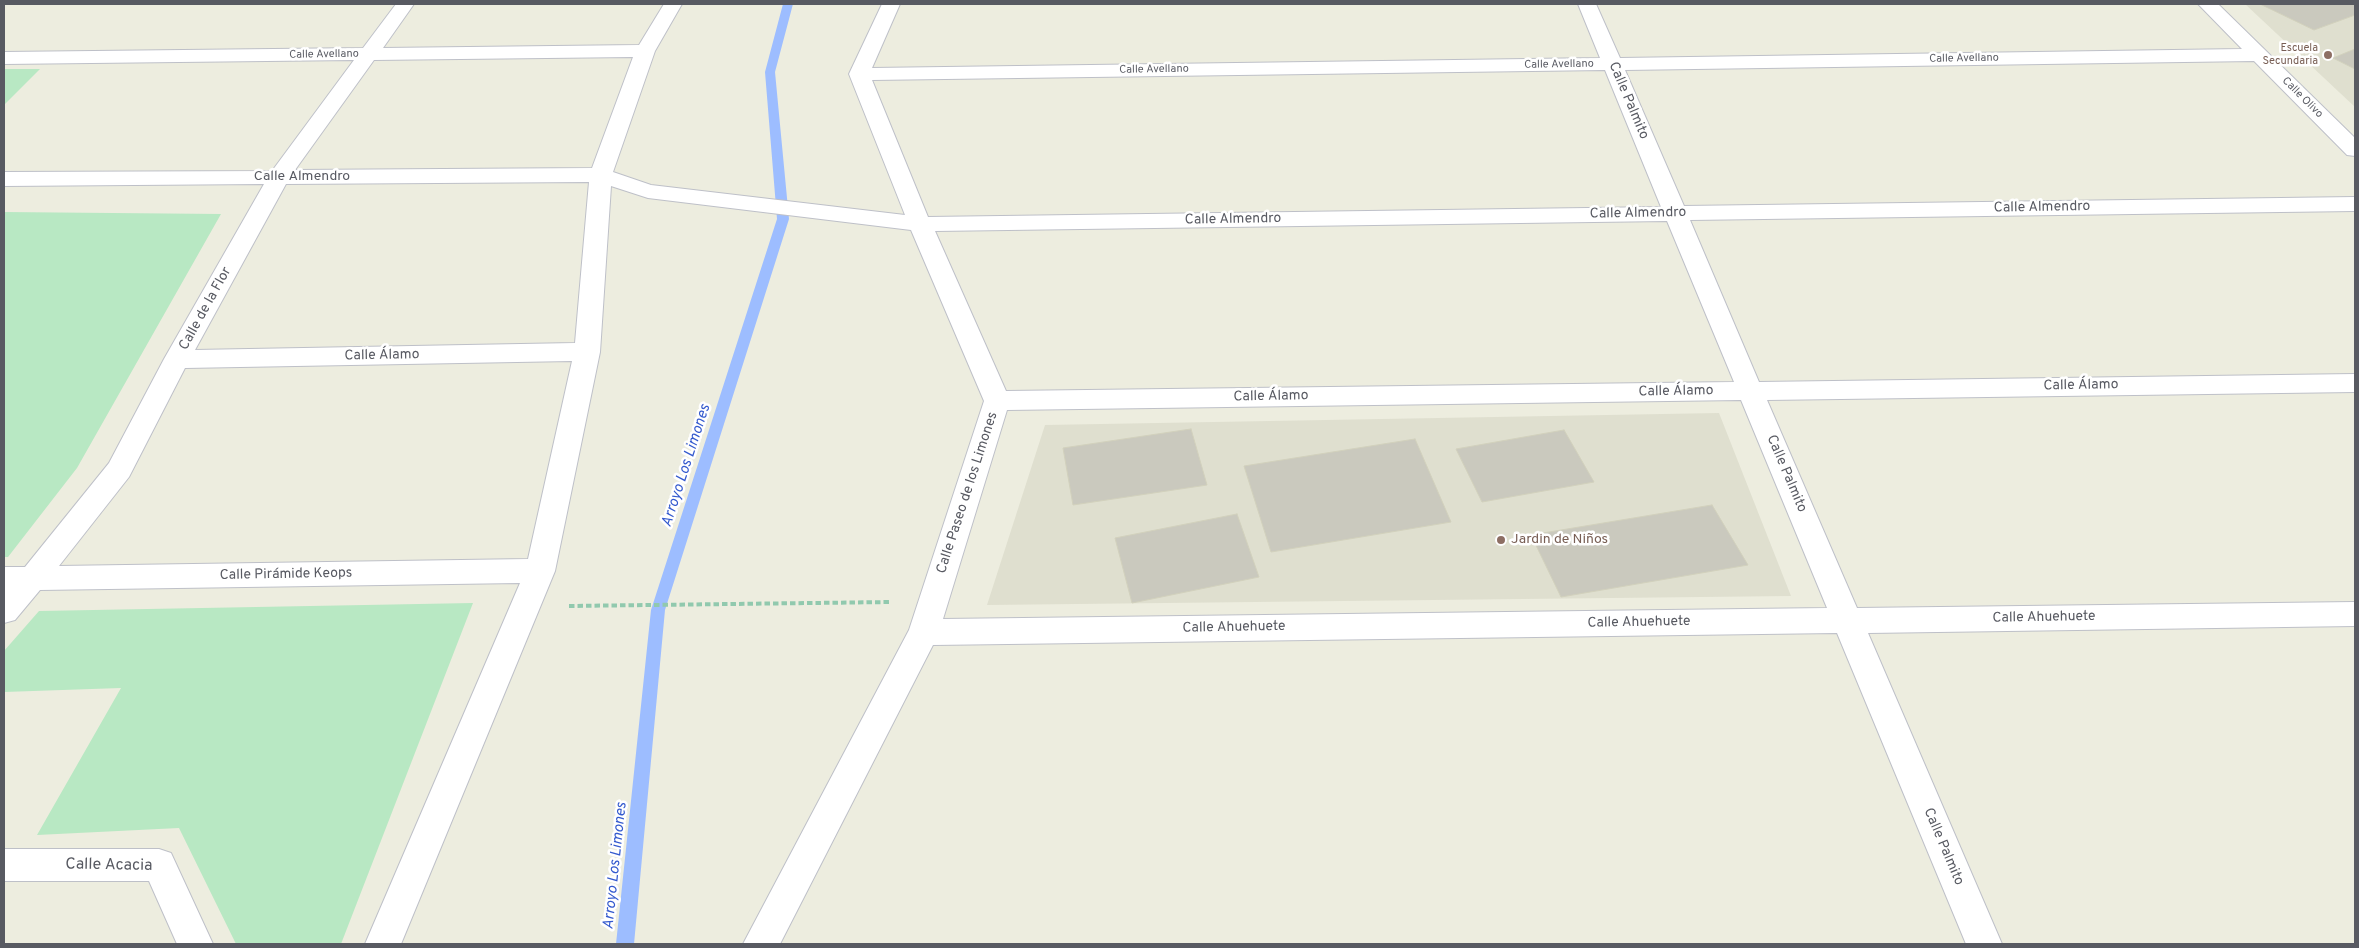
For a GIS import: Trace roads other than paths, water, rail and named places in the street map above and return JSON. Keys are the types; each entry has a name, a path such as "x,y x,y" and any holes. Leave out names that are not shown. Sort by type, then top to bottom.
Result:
{"street":[{"name":"Calle de la Flor","path":"4,611 119,470 177,359 279,177 405,4"},
{"path":"383,944 540,571 587,352 601,175 645,51 674,4"},
{"path":"859,74 891,4"},
{"name":"Calle Palmito","path":"1587,4 1984,944"},
{"name":"Calle Olivo","path":"2207,4 2355,150"},
{"name":"Calle Avellano","path":"4,58 645,51"},
{"name":"Calle Avellano","path":"859,74 2259,55"},
{"name":"Calle Paseo de los Limones","path":"761,944 924,632 997,401 920,224 859,74"},
{"name":"Calle Almendro","path":"4,179 601,175 648,191 920,224 2355,204"},
{"name":"Calle Álamo","path":"177,359 587,352"},
{"name":"Calle Álamo","path":"997,401 2355,383"},
{"name":"Calle Pirámide Keops","path":"32,579 540,571"},
{"path":"4,579 32,579"},
{"name":"Calle Ahuehuete","path":"924,632 2355,614"},
{"name":"Calle Acacia","path":"4,865 160,865 195,944"}],"waterway":[{"name":"Arroyo Los Limones","path":"625,944 658,610 783,219 770,72 788,4"}],"place":[{"name":"Escuela Secundaria","path":"2328,55"},
{"name":"Jardin de Niños","path":"1501,540"}]}
